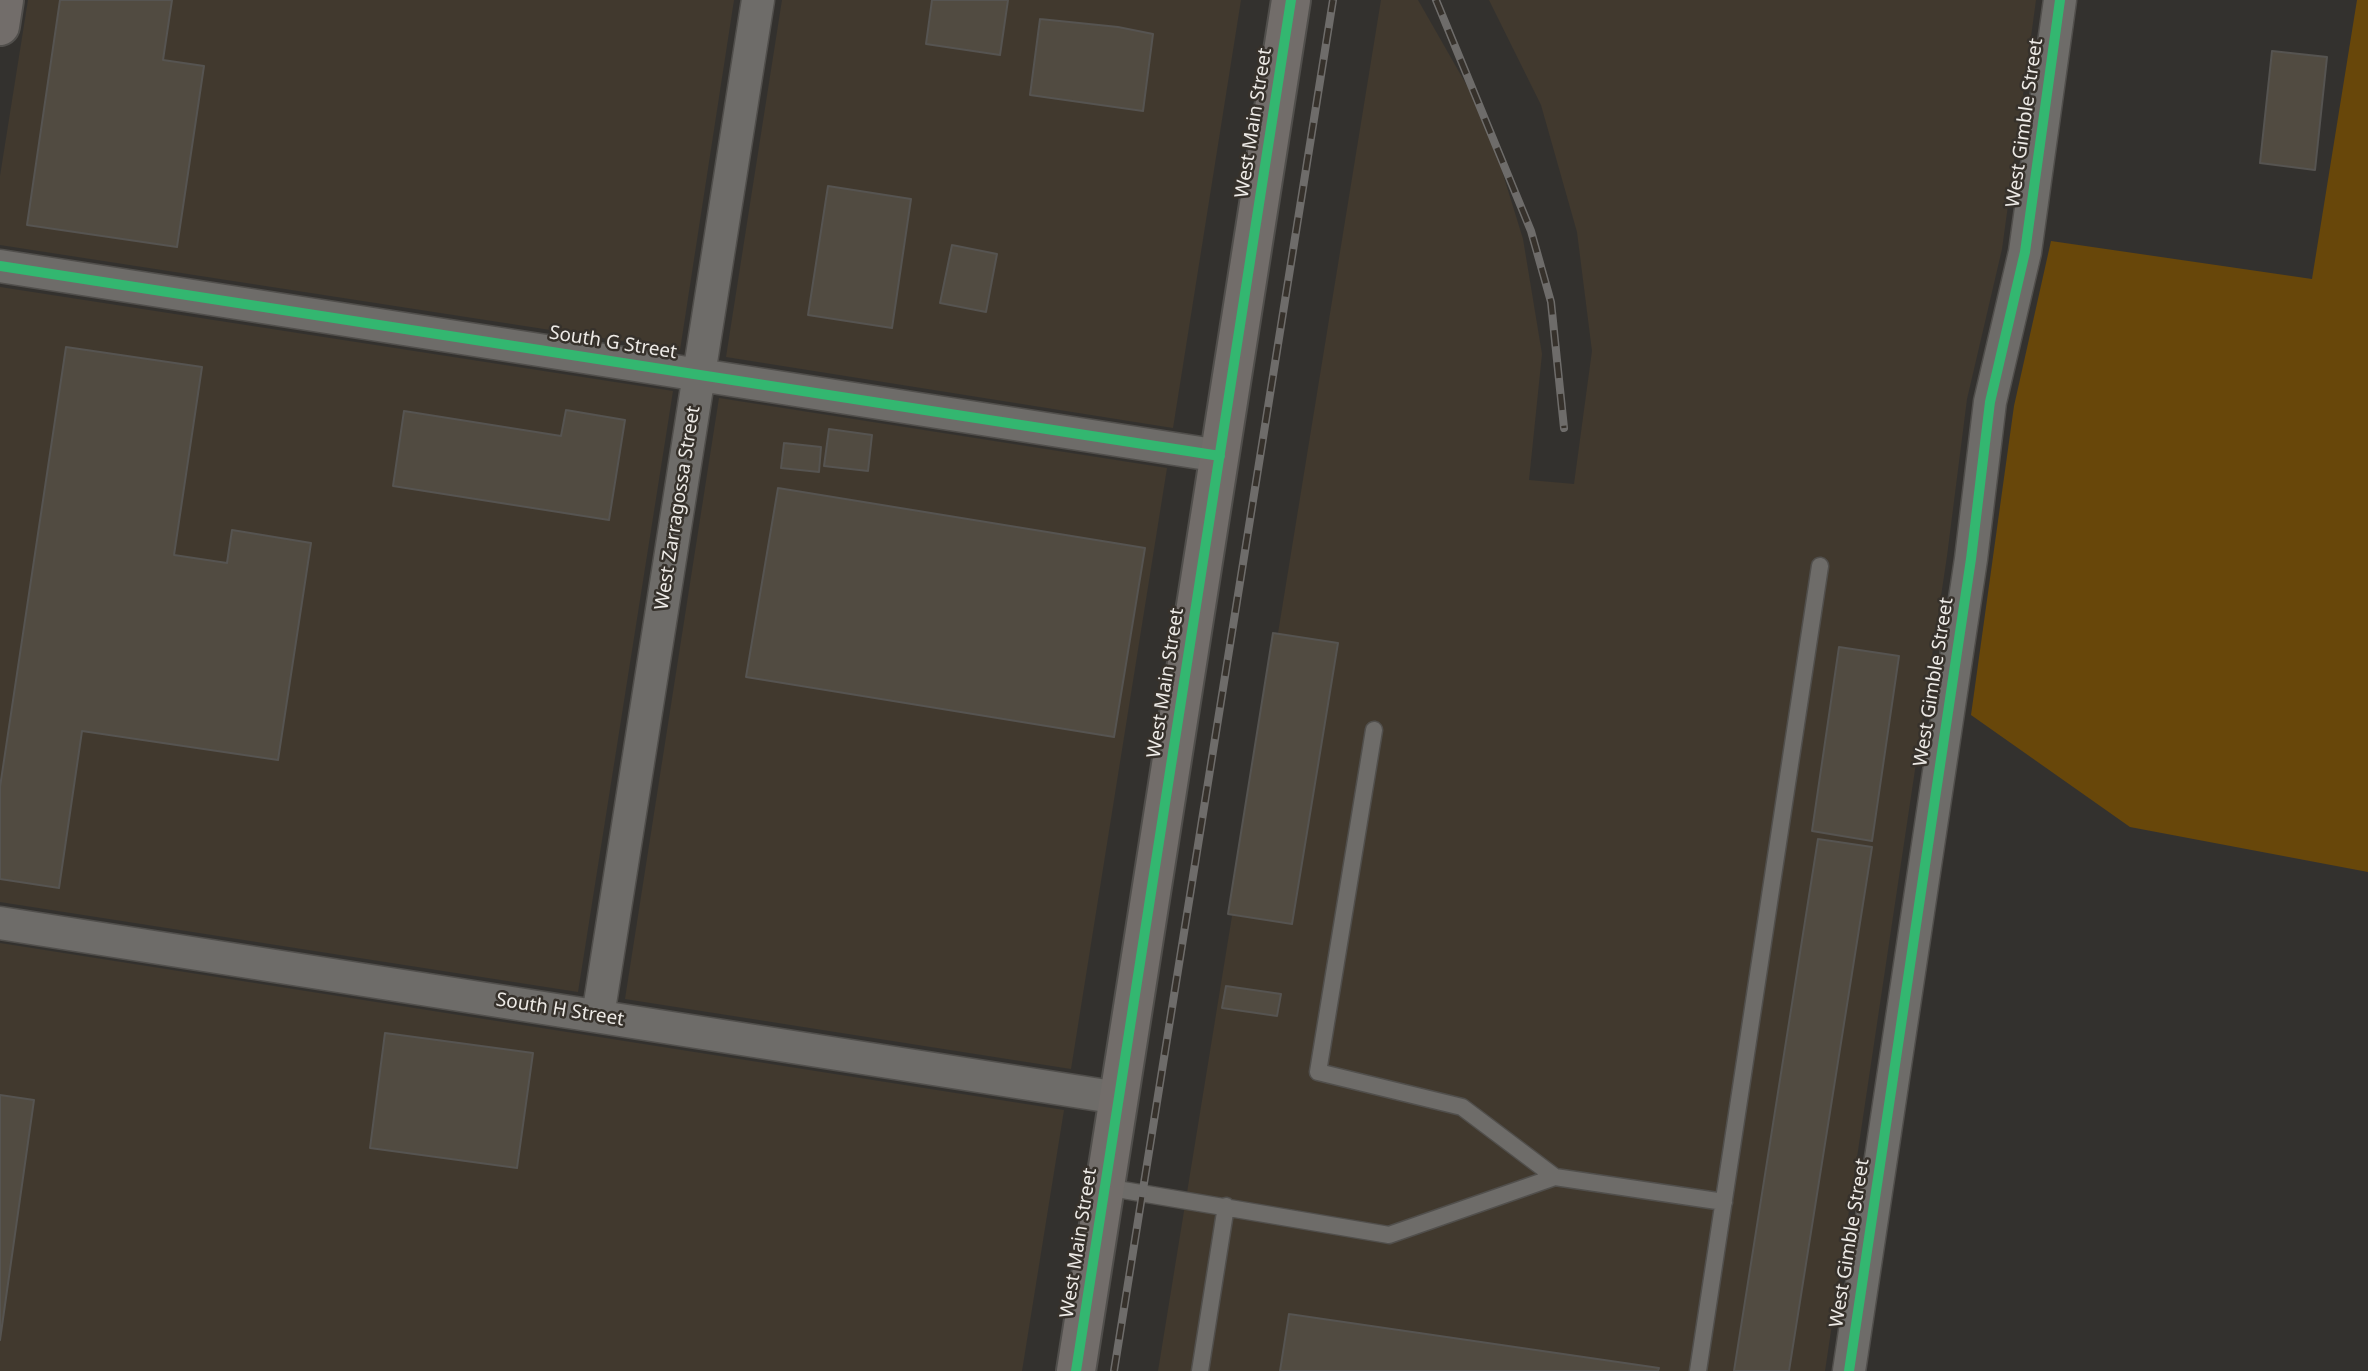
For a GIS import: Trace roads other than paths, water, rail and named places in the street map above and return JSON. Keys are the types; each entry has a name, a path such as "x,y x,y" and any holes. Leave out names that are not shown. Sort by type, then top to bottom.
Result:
{"main road":[{"path":"0,26 4,0"},
{"name":"West Main Street","path":"1076,1371 1291,0"}],"street":[{"name":"West Zarragossa Street","path":"598,1016 758,0"},
{"name":"West Gimble Street","path":"1849,1371 1969,572 1990,402 2025,252 2060,0"},
{"name":"South G Street","path":"0,266 1220,456"},
{"name":"South H Street","path":"0,923 1119,1098"}],"lane":[{"path":"1698,1371 1820,566"},
{"path":"1374,730 1318,1072 1462,1108 1555,1177"},
{"path":"1105,1187 1389,1235 1555,1177 1724,1202"},
{"path":"1200,1371 1226,1206"}],"railway":[{"path":"1114,1371 1333,0"},
{"path":"1436,0 1531,231 1551,302 1564,428"}]}
